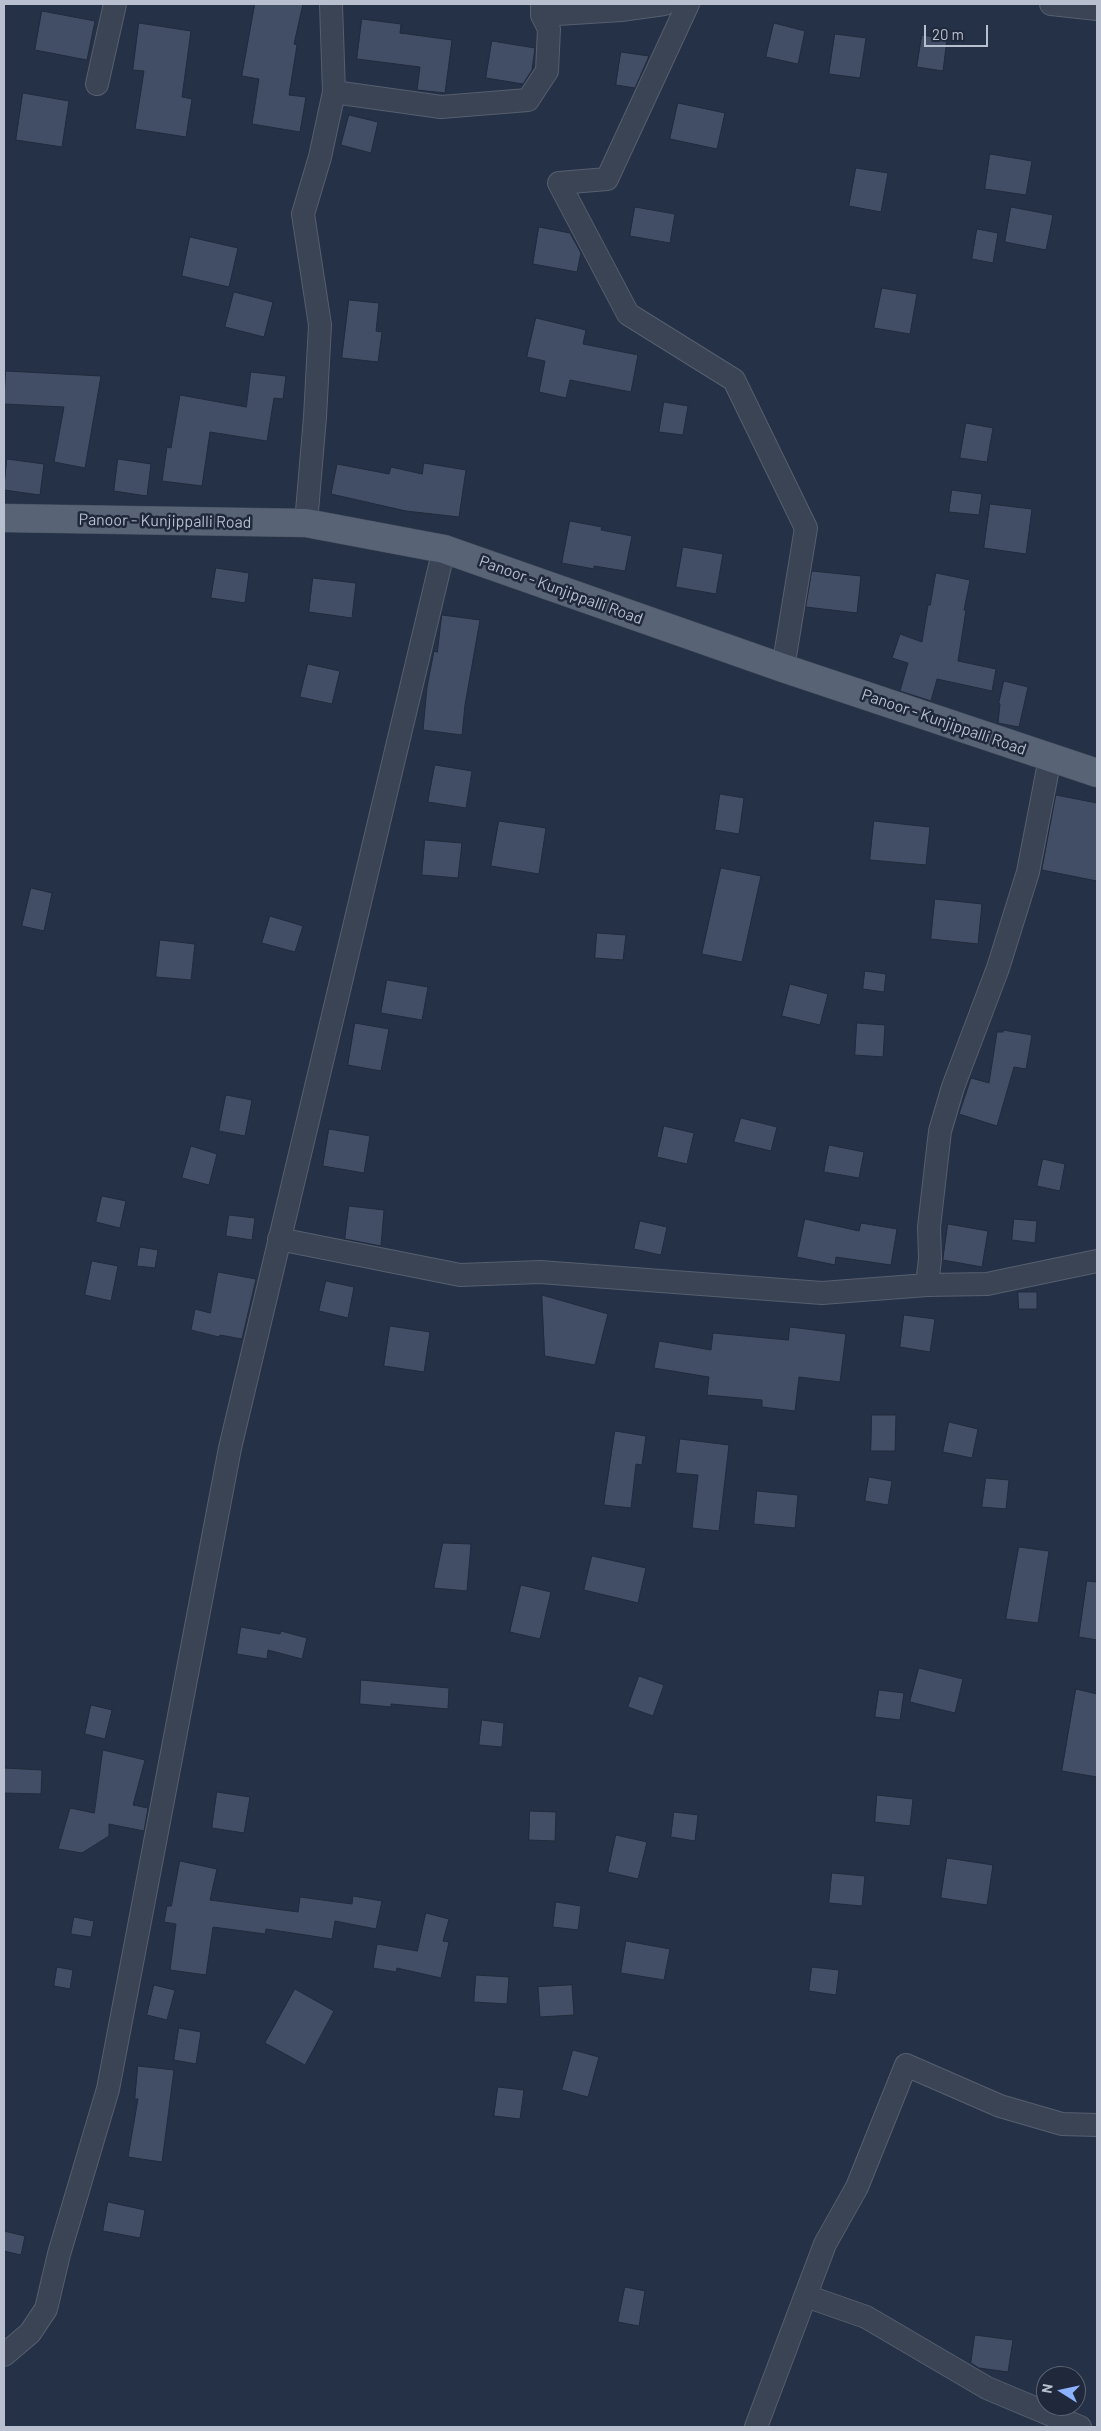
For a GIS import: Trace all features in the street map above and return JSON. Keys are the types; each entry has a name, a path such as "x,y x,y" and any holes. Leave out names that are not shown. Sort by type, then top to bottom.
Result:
{"main road":[{"name":"Panoor - Kunjippalli Road","path":"4,518 306,524 444,549 783,668 1097,773"}],"street":[{"path":"97,84 115,4"},
{"path":"306,524 320,325 303,214 320,157 334,92 331,4"},
{"path":"334,92 441,107 528,100 547,71 548,29 542,10 621,10 664,4"},
{"path":"688,4 607,179 559,183 628,314 734,380 806,528 783,668"},
{"path":"1051,4 1097,9"},
{"path":"4,2355 30,2333 46,2309 59,2254 108,2089 230,1448 444,549"},
{"path":"927,1285 930,1259 929,1227 940,1131 953,1087 998,968 1028,872 1050,758"},
{"path":"279,1239 460,1275 540,1272 822,1294 927,1285 987,1284 1097,1261"},
{"path":"756,2427 825,2244 857,2187 906,2065 1000,2106 1062,2124 1097,2125"},
{"path":"806,2296 866,2317 987,2388 1080,2427"}],"building":[{"path":"255,4 303,4 294,44 297,45 289,95 306,97 300,132 252,124 259,79 242,76"},
{"path":"42,11 95,21 87,60 35,50"},
{"path":"362,19 401,24 400,33 452,40 445,93 417,90 420,67 357,59"},
{"path":"139,23 191,31 182,97 192,99 186,137 135,129 144,71 133,70"},
{"path":"774,23 805,31 798,64 766,57"},
{"path":"835,34 866,38 860,78 829,74"},
{"path":"922,35 947,39 943,71 917,67"},
{"path":"492,41 535,48 532,70 523,84 486,78"},
{"path":"621,52 649,56 635,88 616,85"},
{"path":"23,93 69,101 62,147 16,140"},
{"path":"678,103 725,113 717,149 670,139"},
{"path":"349,115 378,122 371,153 341,145"},
{"path":"990,154 1032,161 1026,195 985,189"},
{"path":"856,168 888,173 881,212 849,206"},
{"path":"635,207 675,214 670,243 630,236"},
{"path":"1011,207 1053,215 1046,250 1005,242"},
{"path":"539,227 570,233 581,253 577,272 533,264"},
{"path":"977,229 998,233 993,263 972,259"},
{"path":"190,237 238,248 229,287 182,276"},
{"path":"882,288 917,294 910,334 874,328"},
{"path":"234,292 273,302 264,337 225,327"},
{"path":"349,300 379,303 376,331 382,332 378,362 342,358"},
{"path":"536,318 586,330 583,344 638,355 631,392 570,380 566,398 539,392 545,361 527,357"},
{"path":"6,371 101,376 85,468 54,462 64,407 4,404"},
{"path":"251,372 286,376 283,399 274,398 267,441 210,432 202,486 162,481 167,447 171,448 180,395 246,407"},
{"path":"664,402 688,406 683,435 659,432"},
{"path":"966,423 993,428 987,462 960,458"},
{"path":"7,459 44,464 40,495 4,490"},
{"path":"118,459 151,464 147,496 114,491"},
{"path":"424,463 466,470 459,517 406,511 331,494 337,464 389,474 391,467 422,474"},
{"path":"952,490 982,494 979,515 949,512"},
{"path":"990,504 1032,509 1026,554 984,548"},
{"path":"570,521 602,527 601,530 632,536 625,571 594,566 594,569 562,563"},
{"path":"683,547 723,554 716,594 676,587"},
{"path":"216,568 249,573 245,603 211,598"},
{"path":"812,571 861,576 857,613 806,607"},
{"path":"936,573 970,580 964,610 966,610 958,661 996,669 992,691 937,679 931,701 900,691 908,663 892,658 900,634 922,642"},
{"path":"313,578 356,583 352,618 309,612"},
{"path":"442,615 480,620 465,705 462,735 423,730 427,687 434,651 437,652"},
{"path":"308,664 340,671 332,704 300,697"},
{"path":"1004,681 1028,687 1019,727 998,723 999,703"},
{"path":"435,765 472,771 466,808 428,802"},
{"path":"720,794 744,798 739,834 715,830"},
{"path":"1056,795 1097,803 1097,881 1042,870"},
{"path":"499,821 546,828 539,874 491,866"},
{"path":"874,821 930,827 926,865 870,860"},
{"path":"425,840 462,843 458,878 422,875"},
{"path":"721,868 761,876 742,962 702,954"},
{"path":"31,888 52,893 44,931 22,926"},
{"path":"935,899 982,904 978,944 931,939"},
{"path":"270,916 303,926 295,952 262,943"},
{"path":"597,933 626,935 623,960 595,958"},
{"path":"160,940 195,944 191,980 156,977"},
{"path":"865,971 886,974 884,992 863,989"},
{"path":"387,980 428,987 422,1020 381,1013"},
{"path":"790,984 828,994 820,1025 782,1016"},
{"path":"355,1023 389,1029 381,1071 348,1065"},
{"path":"857,1023 885,1025 883,1057 855,1055"},
{"path":"1003,1030 1032,1035 1026,1069 1014,1067 997,1126 959,1114 971,1078 989,1083 997,1032 1003,1032"},
{"path":"226,1095 252,1100 245,1136 219,1131"},
{"path":"741,1118 777,1127 771,1151 734,1142"},
{"path":"664,1126 694,1133 687,1164 657,1157"},
{"path":"329,1129 370,1136 364,1173 323,1166"},
{"path":"829,1145 864,1152 859,1178 824,1172"},
{"path":"191,1146 217,1154 209,1185 182,1178"},
{"path":"1043,1159 1065,1164 1060,1191 1037,1186"},
{"path":"102,1196 126,1201 120,1228 96,1222"},
{"path":"349,1206 384,1210 381,1246 345,1239"},
{"path":"229,1215 255,1218 252,1240 226,1236"},
{"path":"805,1219 859,1231 861,1223 897,1229 891,1265 836,1257 835,1265 797,1257"},
{"path":"1014,1219 1037,1221 1035,1243 1012,1240"},
{"path":"640,1221 667,1227 661,1255 634,1249"},
{"path":"948,1224 988,1231 982,1267 943,1260"},
{"path":"140,1247 158,1250 155,1268 137,1266"},
{"path":"92,1261 118,1266 111,1301 85,1295"},
{"path":"218,1272 256,1279 242,1339 220,1335 219,1337 191,1330 195,1309 210,1313"},
{"path":"326,1281 354,1287 348,1318 319,1311"},
{"path":"1018,1292 1037,1292 1037,1309 1019,1309"},
{"path":"542,1295 608,1314 595,1365 545,1356"},
{"path":"904,1315 935,1319 930,1352 900,1347"},
{"path":"390,1326 430,1332 424,1372 384,1366"},
{"path":"790,1327 846,1334 840,1382 799,1377 795,1411 762,1407 762,1400 707,1395 709,1377 654,1368 659,1341 711,1350 713,1333 788,1340"},
{"path":"872,1415 896,1415 895,1451 871,1451"},
{"path":"949,1422 978,1429 972,1458 943,1452"},
{"path":"615,1431 646,1436 642,1465 636,1464 631,1508 604,1505"},
{"path":"680,1439 729,1445 719,1531 692,1528 698,1475 676,1473"},
{"path":"869,1477 892,1481 888,1505 865,1501"},
{"path":"986,1478 1009,1480 1006,1509 982,1507"},
{"path":"757,1491 798,1495 795,1528 754,1524"},
{"path":"443,1543 471,1544 467,1591 434,1588"},
{"path":"1019,1547 1049,1551 1038,1623 1006,1619"},
{"path":"592,1556 646,1568 638,1603 584,1590"},
{"path":"1087,1581 1097,1582 1097,1640 1079,1637"},
{"path":"521,1585 551,1592 540,1639 510,1632"},
{"path":"241,1627 280,1634 281,1631 307,1638 302,1659 268,1650 267,1659 237,1654"},
{"path":"919,1668 963,1679 955,1713 910,1702"},
{"path":"639,1676 664,1685 653,1716 628,1707"},
{"path":"361,1680 449,1688 448,1709 391,1704 391,1707 360,1704"},
{"path":"1076,1689 1097,1694 1097,1777 1062,1771"},
{"path":"879,1690 904,1693 900,1720 875,1717"},
{"path":"91,1705 112,1710 105,1739 85,1734"},
{"path":"482,1720 504,1723 502,1747 479,1745"},
{"path":"103,1750 145,1760 133,1805 148,1808 144,1831 109,1824 109,1836 82,1853 58,1849 70,1808 94,1813"},
{"path":"4,1768 42,1770 41,1794 4,1793"},
{"path":"217,1792 250,1797 244,1833 212,1828"},
{"path":"877,1795 913,1799 910,1826 875,1822"},
{"path":"530,1811 556,1812 555,1841 529,1840"},
{"path":"674,1812 698,1815 695,1841 671,1837"},
{"path":"616,1835 647,1842 638,1879 608,1872"},
{"path":"947,1858 993,1865 987,1905 941,1898"},
{"path":"180,1861 217,1869 210,1900 298,1912 300,1897 352,1904 353,1896 382,1901 376,1929 335,1921 332,1939 266,1929 265,1934 213,1927 206,1975 170,1970 176,1924 164,1922 167,1906 171,1906"},
{"path":"832,1873 865,1876 862,1906 829,1903"},
{"path":"556,1902 581,1906 578,1930 553,1927"},
{"path":"426,1913 449,1919 443,1941 449,1942 441,1978 397,1968 396,1972 373,1968 377,1944 417,1951"},
{"path":"74,1917 94,1921 91,1937 71,1934"},
{"path":"626,1941 670,1949 664,1980 621,1973"},
{"path":"57,1967 73,1970 70,1989 54,1986"},
{"path":"812,1967 839,1970 836,1995 809,1991"},
{"path":"476,1975 509,1977 507,2004 474,2002"},
{"path":"154,1985 175,1990 167,2020 147,2015"},
{"path":"572,1985 574,2015 540,2017 538,1987"},
{"path":"295,1989 334,2011 305,2065 265,2043"},
{"path":"179,2028 201,2032 196,2064 174,2060"},
{"path":"573,2050 599,2057 588,2097 562,2090"},
{"path":"138,2066 174,2070 162,2162 128,2157 138,2099 135,2099"},
{"path":"498,2087 524,2090 520,2119 494,2116"},
{"path":"108,2202 145,2210 140,2238 103,2231"},
{"path":"4,2231 25,2236 21,2255 4,2251"},
{"path":"625,2287 645,2291 639,2326 618,2322"},
{"path":"975,2335 1013,2340 1008,2372 979,2368 971,2363"}]}
